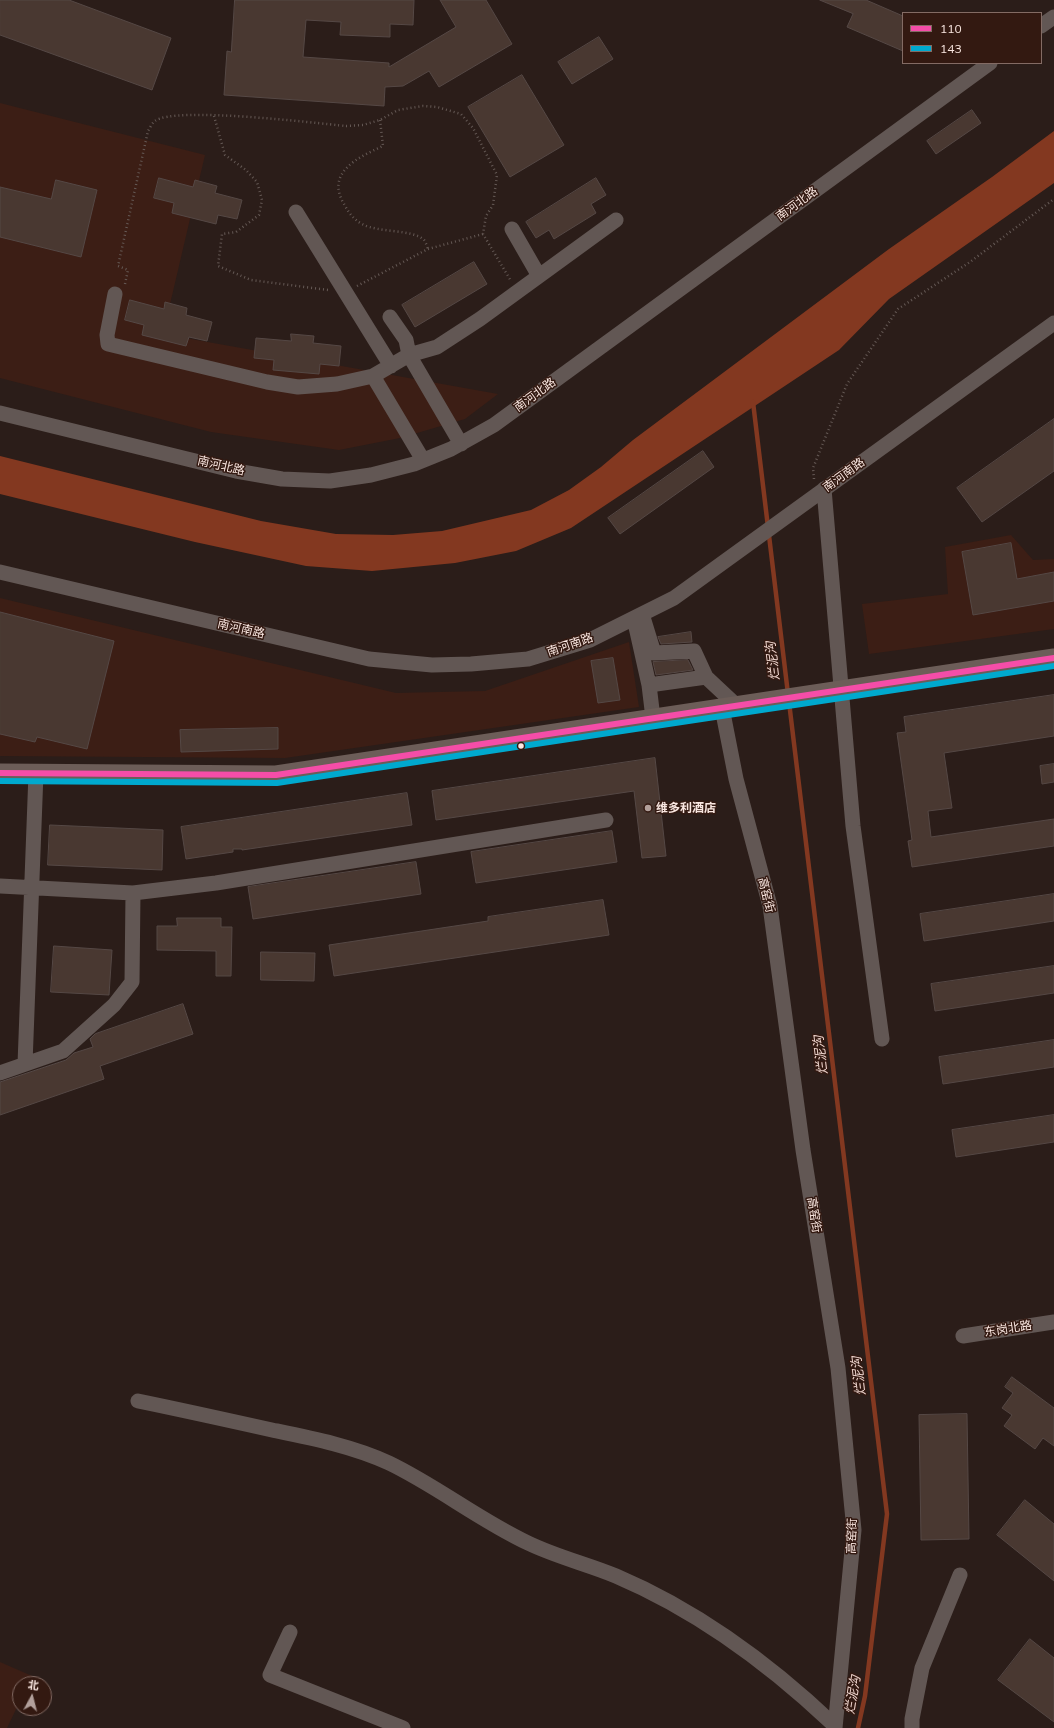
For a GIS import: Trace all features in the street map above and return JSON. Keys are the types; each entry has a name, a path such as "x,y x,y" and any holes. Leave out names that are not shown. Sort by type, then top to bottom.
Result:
{"main road":[{"path":"0,773 276,775 1054,658"}],"street":[{"path":"1042,25 1054,17"},
{"name":"南河北路","path":"0,413 236,470 282,479 330,481 371,475 423,460 451,450 494,426 989,64"},
{"path":"296,212 391,366"},
{"path":"115,294 106,335 108,344 267,382 298,387 337,384 373,376 409,355 437,346 517,292 616,220"},
{"path":"512,229 539,276"},
{"path":"390,316 406,340 409,355 461,444"},
{"name":"南河南路","path":"0,572 370,659 432,665 471,664 528,659 590,640 674,598 1054,323"},
{"path":"373,376 423,460"},
{"path":"820,492 835,691 882,1039"},
{"path":"638,616 654,653 694,650 706,677 729,707"},
{"path":"638,616 653,718"},
{"path":"649,685 706,677"},
{"name":"高窑街","path":"729,707 736,779 770,906 803,1150 838,1368 854,1530 835,1727"},
{"path":"25,1064 36,774"},
{"path":"0,886 133,893 224,882 606,820"},
{"path":"0,1072 63,1051 114,1005 132,982 133,893"},
{"name":"东岗北路","path":"963,1336 1054,1322"},
{"path":"138,1401 317,1439 354,1449 388,1463 424,1482 527,1543 553,1554 616,1576 646,1590 682,1610 744,1649 786,1682 835,1727"},
{"path":"912,1728 912,1719 922,1668 960,1575"},
{"path":"290,1632 270,1675 403,1728"}],"path":[{"path":"118,266 148,131 155,121 172,116 203,115 346,126 363,125 380,120 398,110 422,106 438,107 461,114 473,128 498,174 493,205 486,216 484,234 517,292"},
{"path":"380,120 383,146 358,158 350,164 341,175 338,188 339,195 351,217 363,225 382,231 409,233 423,240 428,249"},
{"path":"820,492 813,468 847,384 898,309 970,262 1054,200"}],"shaded area":[{"path":"0,103 205,155 163,334 498,394 465,419 400,438 339,450 211,432 0,378"},
{"path":"1054,131 1054,183 889,299 839,350 571,528 516,551 455,563 372,571 306,566 195,542 0,494 0,456 261,521 336,534 393,535 442,531 531,510 569,490 601,467 633,440 889,249 992,177"},
{"path":"1011,535 1033,560 1054,559 1054,629 869,654 862,604 948,594 945,547"},
{"path":"0,598 396,693 485,691 629,642 639,707 285,758 0,756"},
{"path":"0,1662 32,1676 12,1676 13,1716 7,1728 0,1728"}],"building":[{"path":"0,0 69,0 171,38 152,90 0,35"},
{"path":"235,0 414,0 413,25 390,24 390,37 340,35 341,22 306,20 303,57 389,63 389,67 456,27 440,0 486,0 512,44 439,87 429,71 403,86 385,87 384,106 224,95 227,51 231,52"},
{"path":"820,0 866,0 902,16 902,51 847,27 853,14"},
{"path":"599,37 613,59 572,84 558,62"},
{"path":"522,75 564,145 510,177 468,107"},
{"path":"972,110 981,123 936,154 927,141"},
{"path":"159,178 193,187 195,180 217,186 215,193 242,200 237,219 218,215 216,224 172,213 174,203 154,198"},
{"path":"596,178 606,195 591,204 596,213 554,239 549,230 536,238 526,222"},
{"path":"56,180 97,190 81,257 0,237 0,187 51,199"},
{"path":"474,262 487,284 415,327 402,305"},
{"path":"130,300 164,309 165,302 187,308 186,315 212,322 207,341 189,337 186,346 142,335 144,325 125,320"},
{"path":"291,334 314,336 313,343 341,346 339,366 320,364 319,374 273,370 274,360 254,358 256,338 291,341"},
{"path":"1054,419 1054,471 982,522 957,488"},
{"path":"703,451 714,467 620,534 608,518"},
{"path":"1011,543 1017,579 1054,572 1054,601 973,615 962,552"},
{"path":"0,612 114,641 87,749 37,737 35,742 0,734"},
{"path":"691,632 692,642 661,644 658,637"},
{"path":"613,658 620,700 598,703 591,661"},
{"path":"688,660 693,670 656,675 653,662"},
{"path":"1054,695 1054,736 944,753 952,808 928,811 931,837 1054,819 1054,846 912,867 908,841 912,840 897,733 906,732 904,717"},
{"path":"278,728 278,749 181,752 180,730"},
{"path":"655,758 666,856 642,858 634,791 436,820 432,791"},
{"path":"1054,764 1054,782 1042,784 1040,766"},
{"path":"407,793 412,825 242,850 233,849 233,852 186,859 181,827"},
{"path":"50,825 163,830 162,870 48,865"},
{"path":"612,831 617,862 476,883 471,852"},
{"path":"416,862 421,894 253,919 248,887"},
{"path":"1054,894 1054,921 924,941 920,914"},
{"path":"603,900 609,935 334,976 329,945 488,921 488,917"},
{"path":"177,918 221,918 221,927 232,927 231,976 216,976 216,951 157,950 157,926 177,926"},
{"path":"54,946 112,950 109,995 51,992"},
{"path":"261,952 315,953 314,981 261,980"},
{"path":"1054,966 1054,993 935,1011 931,984"},
{"path":"183,1004 193,1034 100,1066 104,1079 0,1115 0,1082 66,1060 74,1053 93,1047 90,1039 95,1034"},
{"path":"1054,1040 1054,1067 943,1084 939,1057"},
{"path":"1054,1115 1054,1142 956,1157 952,1130"},
{"path":"1012,1377 1054,1408 1054,1446 1043,1438 1035,1449 1004,1426 1012,1415 1002,1408 1013,1393 1005,1387"},
{"path":"967,1414 969,1539 921,1540 919,1415"},
{"path":"1025,1500 1054,1524 1054,1581 997,1535"},
{"path":"1030,1639 1054,1658 1054,1722 998,1680"}],"waterway":[{"name":"烂泥沟","path":"753,402 788,694"},
{"name":"烂泥沟","path":"789,702 887,1514 865,1696 858,1728"}],"transit line":[{"name":"110","path":"0,773 276,775 1054,658"},
{"name":"143","path":"0,781 277,783 1054,666"}],"place":[{"name":"维多利酒店","path":"648,808"}]}
